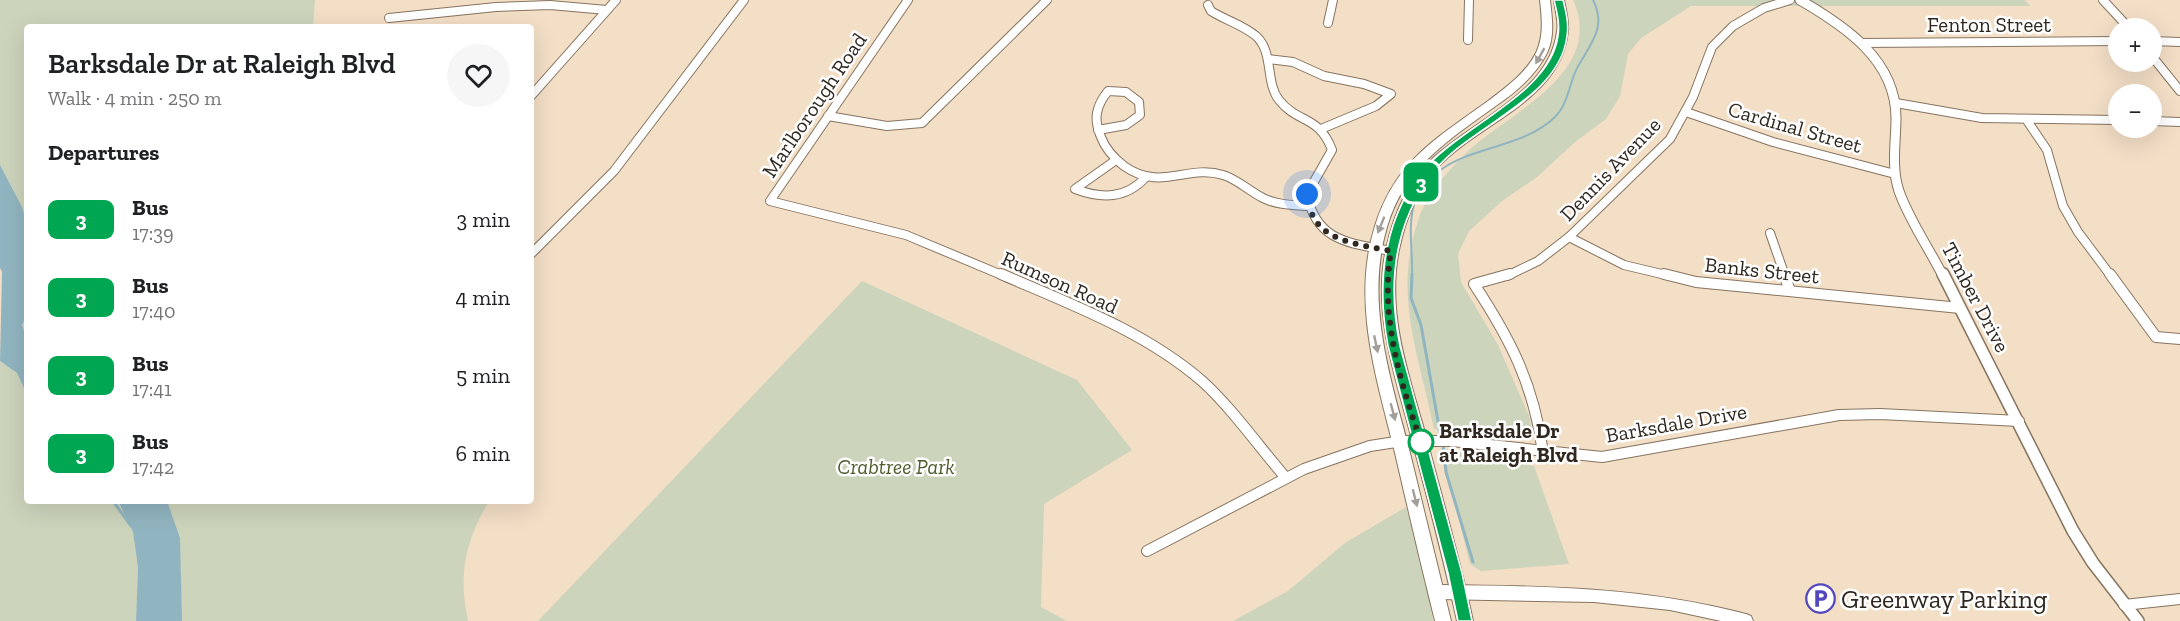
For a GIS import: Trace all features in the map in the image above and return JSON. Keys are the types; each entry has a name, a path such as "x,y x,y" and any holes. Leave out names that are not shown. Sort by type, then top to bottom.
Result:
{"main road":[{"path":"1443,621 1438,592 1371,317 1370,270 1374,248 1394,194 1418,160 1442,137 1511,89 1539,60 1548,35 1545,0"},
{"path":"1465,621 1388,319 1386,293 1391,251 1410,199 1433,166 1456,144 1524,96 1553,65 1563,38 1559,0"},
{"path":"1438,592 1568,594 1634,598 1699,608 1746,621"}],"street":[{"path":"535,87 616,0"},
{"path":"534,251 614,171 744,0"},
{"name":"Marlborough Road","path":"770,201 908,0"},
{"path":"828,116 887,126 922,123 1047,0"},
{"path":"1328,24 1333,0"},
{"path":"1468,40 1469,0"},
{"name":"Dennis Avenue","path":"1543,453 1535,403 1527,374 1508,334 1474,284 1505,277 1538,261 1569,237 1670,139 1686,112 1712,47 1733,26 1764,8 1790,0"},
{"name":"Timber Drive","path":"1800,0 1831,19 1861,43 1884,72 1896,103 1895,174 1907,206 2019,421 2073,531 2124,605 2138,621"},
{"path":"2103,0 2119,18"},
{"path":"389,18 496,7 550,5 607,10"},
{"path":"1208,5 1211,11 1258,37 1268,58 1269,84 1280,102 1320,129 1328,138 1332,150 1307,194 1312,218 1322,231 1348,242 1391,251"},
{"name":"Fenton Street","path":"1861,43 2108,41"},
{"path":"2162,41 2180,42"},
{"path":"1268,58 1293,62 1324,76 1364,84 1391,94 1376,106 1320,129"},
{"path":"2162,69 2180,91"},
{"path":"1098,130 1126,125 1140,115 1140,102 1126,92 1108,91 1099,98 1095,112 1098,130 1105,149 1116,160 1146,177 1174,177 1205,172 1224,176 1264,199 1308,206"},
{"path":"1896,103 1963,116 2108,120"},
{"name":"Cardinal Street","path":"1686,112 1773,142 1895,174"},
{"path":"2026,119 2047,150 2063,206 2078,232 2156,337 2180,339"},
{"path":"2162,121 2180,122"},
{"path":"1116,160 1076,189 1095,198 1105,198 1140,186 1146,177"},
{"name":"Rumson Road","path":"770,201 906,235 1074,305 1135,335 1172,357 1204,383 1286,478"},
{"path":"1770,233 1790,291"},
{"name":"Banks Street","path":"1569,237 1623,265 1696,282 1960,308"},
{"name":"Barksdale Drive","path":"1147,550 1326,459 1365,447 1401,441 1484,445 1543,453 1602,457 1792,421 1839,415 1880,414 2019,421"},
{"path":"2124,605 2180,599"}],"green space":[{"path":"0,0 315,0 313,24 24,24 24,369 0,216"},
{"path":"1573,0 2025,0 2030,6 1691,6 1641,38 1628,54 1620,96 1606,119 1575,142 1537,177 1502,201 1469,231 1458,254 1461,282 1498,345 1529,416 1533,435 1434,429 1411,324 1408,298 1411,246 1419,218 1432,193 1464,155 1546,91 1564,71 1576,50 1580,27"},
{"name":"Crabtree Park","path":"862,281 1077,380 1132,450 1044,504 1041,607 1067,621 538,621"},
{"path":"0,361 17,373 24,388 24,504 119,504 133,532 138,568 136,621 0,621"},
{"path":"1441,448 1534,466 1569,564 1481,571 1470,564"},
{"path":"144,504 487,504 474,530 466,559 464,589 468,621 174,621"},
{"path":"1406,507 1425,576 1433,621 1233,621 1288,591 1345,543"}],"water":[{"path":"0,165 24,214 24,321 22,325 24,388 17,373 0,361 2,272 0,268"},
{"path":"119,504 168,504 180,538 182,621 136,621 138,568 133,532"}],"waterway":[{"path":"1418,195 1436,173 1453,162 1528,135 1555,117 1564,104 1576,69 1596,33 1598,17 1593,0"},
{"path":"1412,275 1411,229 1415,201"},
{"path":"1412,275 1411,298 1421,325 1441,438"},
{"path":"1443,444 1446,472 1473,562"},
{"path":"115,504 131,526"}],"bus line":[{"name":"3","path":"1465,621 1455,573 1394,346 1388,319 1387,273 1394,236 1410,199 1433,166 1456,144 1536,86 1553,65 1563,38 1562,10 1559,0"}],"place":[{"name":"Barksdale Dr at Raleigh Blvd","path":"1421,442"},
{"name":"Greenway Parking","path":"1820,599"}],"route":[{"path":"1307,194 1308,209 1322,231 1348,242 1391,251 1386,293 1388,319 1421,442"}]}
